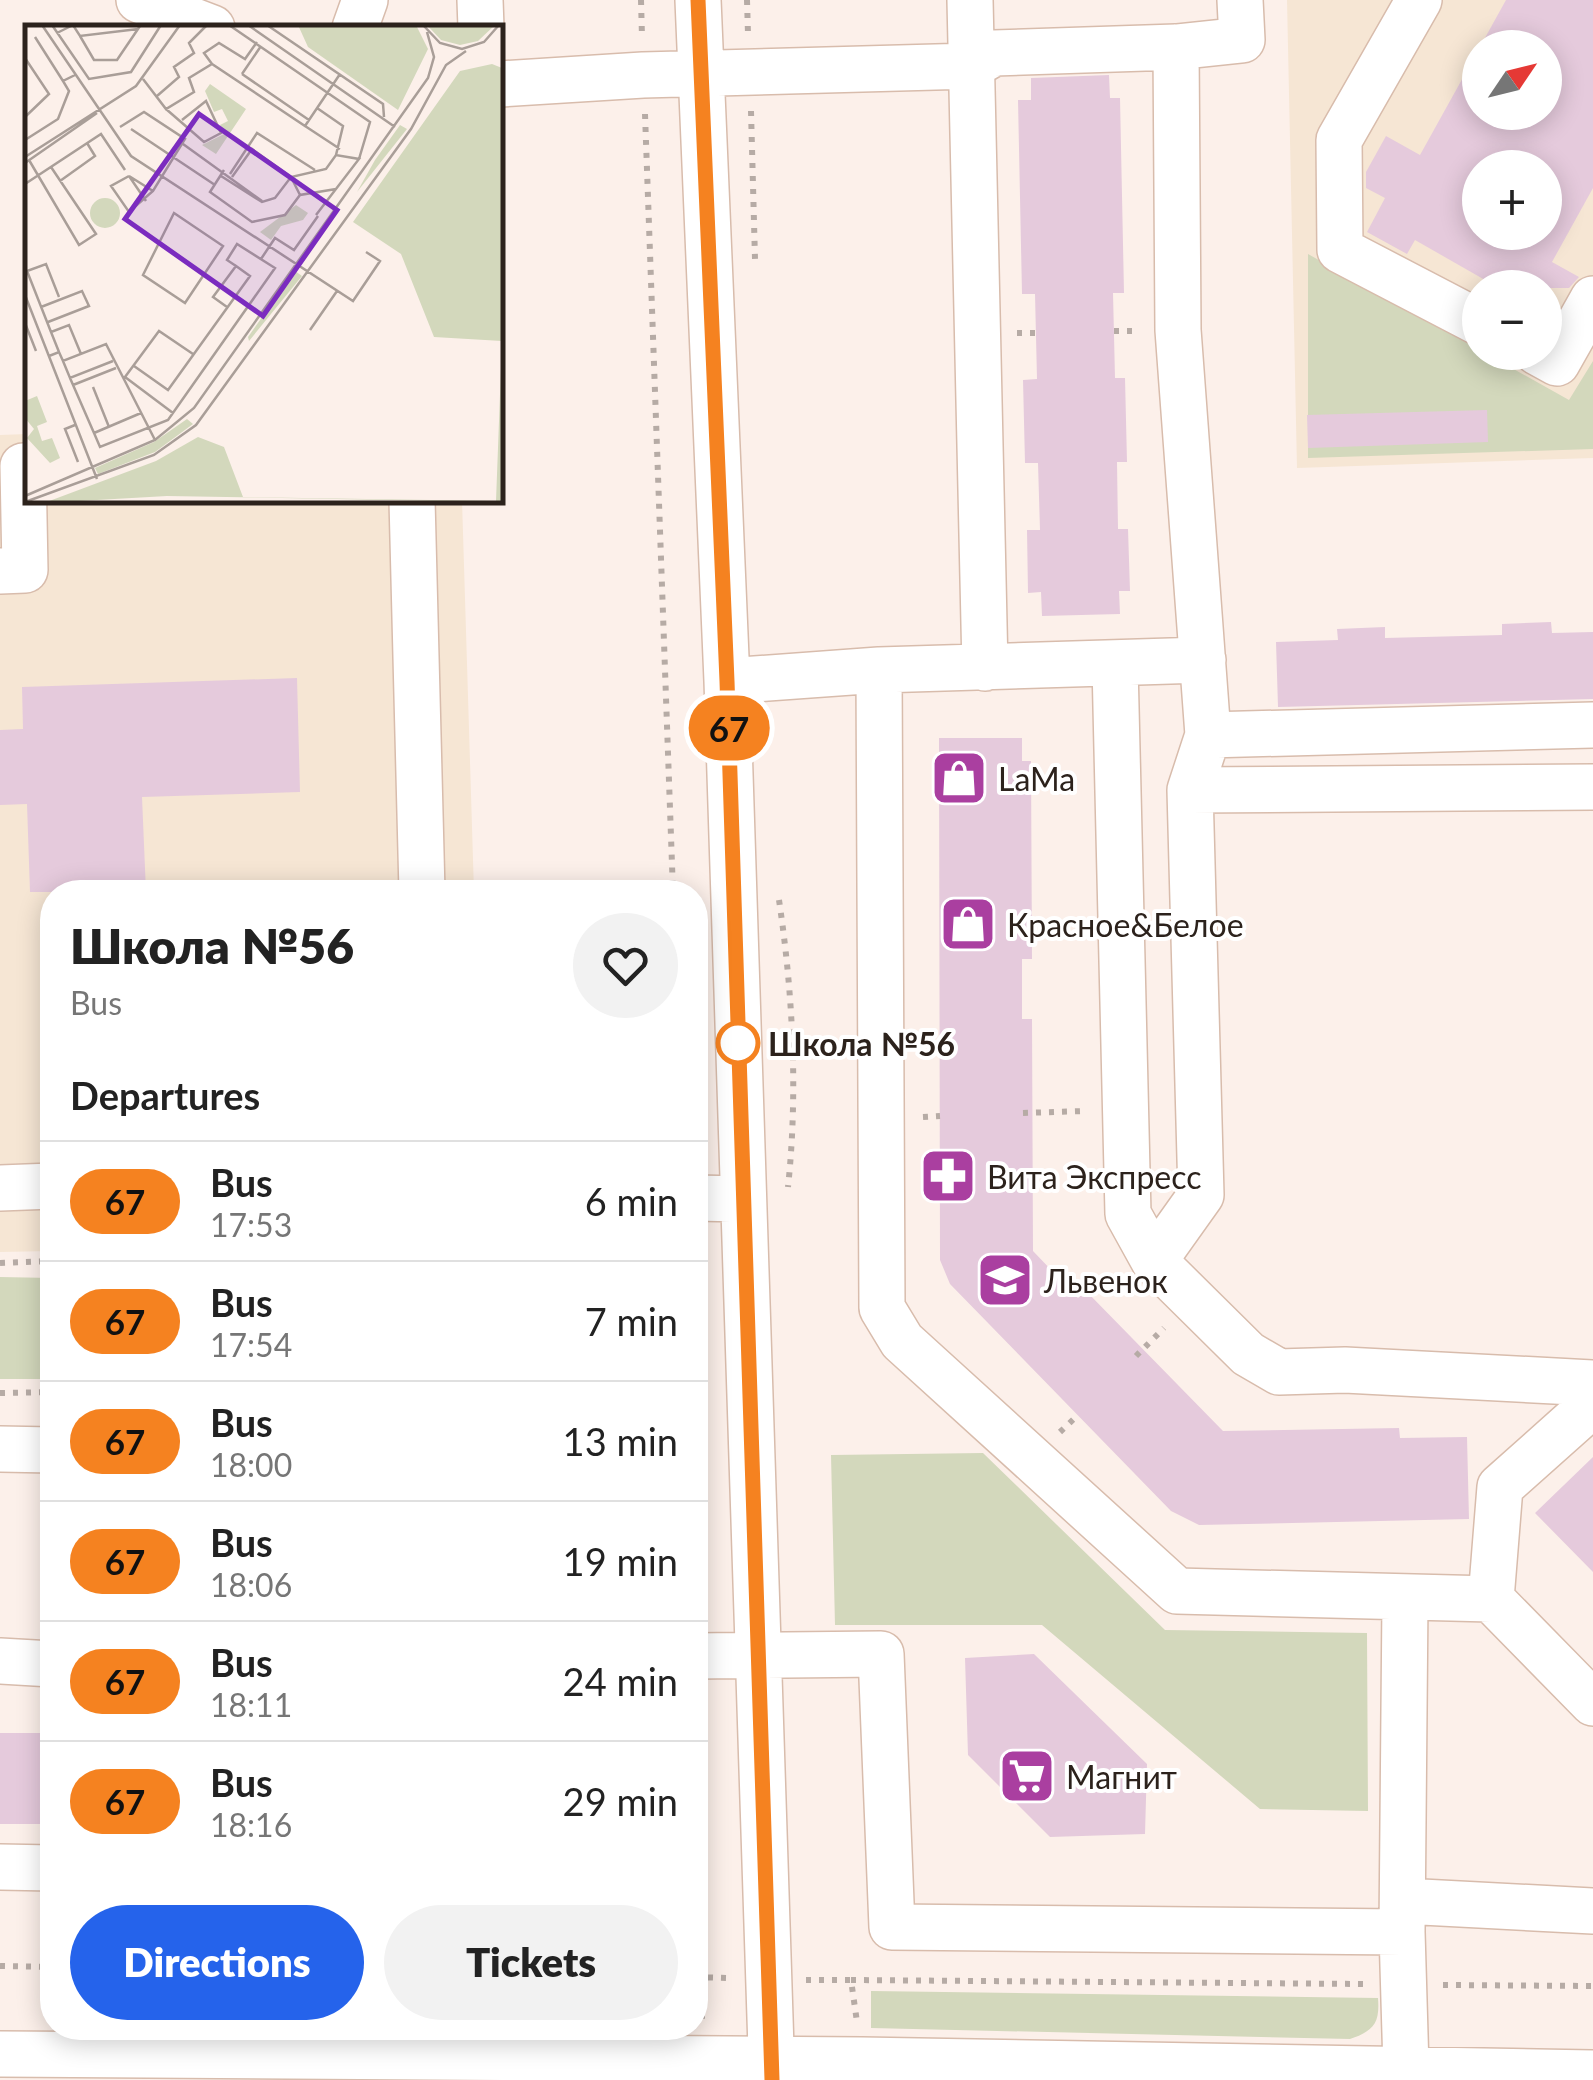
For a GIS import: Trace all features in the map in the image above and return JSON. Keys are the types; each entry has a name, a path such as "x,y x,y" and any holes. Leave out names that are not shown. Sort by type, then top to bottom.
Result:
{"street":[{"path":"139,0 204,25"},
{"path":"355,25 365,0"},
{"path":"480,0 481,25"},
{"path":"698,0 727,681 772,2070"},
{"path":"970,0 985,668"},
{"path":"502,84 643,75 972,66 994,52 1176,47 1242,40 1240,0"},
{"path":"1419,0 1339,140 1340,250 1462,314"},
{"path":"1154,1260 1201,1194 1190,790 1208,735 1178,330 1176,47"},
{"path":"1562,354 1593,299"},
{"path":"0,571 26,570 25,466"},
{"path":"412,502 422,880"},
{"path":"727,681 880,670 1203,660"},
{"path":"1116,665 1128,1214 1154,1260 1248,1354 1279,1372 1345,1370 1593,1383"},
{"path":"880,670 882,1308 902,1341 1177,1592 1491,1599 1593,1703"},
{"path":"1208,735 1593,725"},
{"path":"1190,790 1593,787"},
{"path":"0,1188 40,1186"},
{"path":"708,1198 743,1199"},
{"path":"1491,1599 1500,1486 1593,1404"},
{"path":"0,1450 40,1450"},
{"path":"1405,1600 1402,1916 1406,2068"},
{"path":"708,1656 881,1654 892,1928 1593,1910"},
{"path":"0,1662 40,1664"},
{"path":"0,1868 40,1868"},
{"path":"0,2054 700,2060 772,2070 1406,2068 1480,2075 1593,2073"}],"path":[{"path":"640,0 673,880"},
{"path":"1023,1113 1125,1110"},
{"path":"0,1263 40,1261"},
{"path":"0,1393 40,1392"},
{"path":"0,1966 40,1967"},
{"path":"852,1980 1593,1986"},
{"path":"700,2040 700,2060"}],"shaded area":[{"path":"1287,0 1593,0 1593,458 1297,468"},
{"path":"25,434 25,502 462,502 474,880 40,880 40,1251 0,1252 0,435"}],"green space":[{"path":"1308,254 1462,340 1462,370 1515,370 1569,400 1593,361 1593,449 1308,458"},
{"path":"0,1277 40,1278 40,1379 0,1379"},
{"path":"983,1453 1165,1630 1367,1633 1368,1811 1260,1809 1042,1625 835,1625 831,1455"},
{"path":"871,1991 1378,1998 1378,2007 1374,2025 1350,2039 871,2028"}],"building":[{"path":"1506,0 1593,0 1593,188 1562,244 1562,150 1462,150 1462,250 1559,250 1552,262 1579,277 1569,288 1562,288 1562,270 1468,270 1415,240 1407,254 1367,232 1385,198 1366,188 1366,172 1386,136 1420,155 1462,79 1462,130 1562,130 1562,30 1489,30"},
{"path":"1109,75 1110,98 1120,98 1124,293 1113,293 1115,378 1125,378 1127,462 1117,462 1118,529 1128,529 1130,591 1119,591 1120,614 1042,616 1041,592 1028,593 1027,530 1040,530 1038,463 1025,463 1023,380 1037,379 1035,294 1022,294 1018,100 1031,100 1031,78"},
{"path":"1487,410 1488,442 1308,448 1307,415"},
{"path":"1551,622 1552,633 1593,632 1593,699 1278,707 1276,642 1338,640 1337,629 1385,627 1385,638 1502,635 1502,624"},
{"path":"297,678 300,792 142,797 145,880 40,880 40,892 30,892 27,804 0,805 0,730 23,729 22,687"},
{"path":"939,738 1022,738 1022,761 1031,761 1032,959 1022,959 1022,1019 1032,1019 1033,1251 1078,1298 1086,1291 1223,1431 1399,1428 1400,1438 1467,1437 1469,1519 1199,1525 1171,1511 950,1284 940,1260"},
{"path":"1593,1457 1593,1572 1535,1513"},
{"path":"1034,1654 1147,1764 1145,1834 1050,1837 968,1755 965,1658"},
{"path":"0,1733 40,1733 40,1824 0,1824"}],"bus line":[{"name":"67","path":"698,0 727,681 772,2080"}],"place":[{"name":"LaMa","path":"959,778"},
{"name":"Красное&Белое","path":"968,924"},
{"name":"Школа №56","path":"738,1043"},
{"name":"Вита Экспресс","path":"948,1176"},
{"name":"Львенок","path":"1005,1280"},
{"name":"Магнит","path":"1027,1776"}]}
